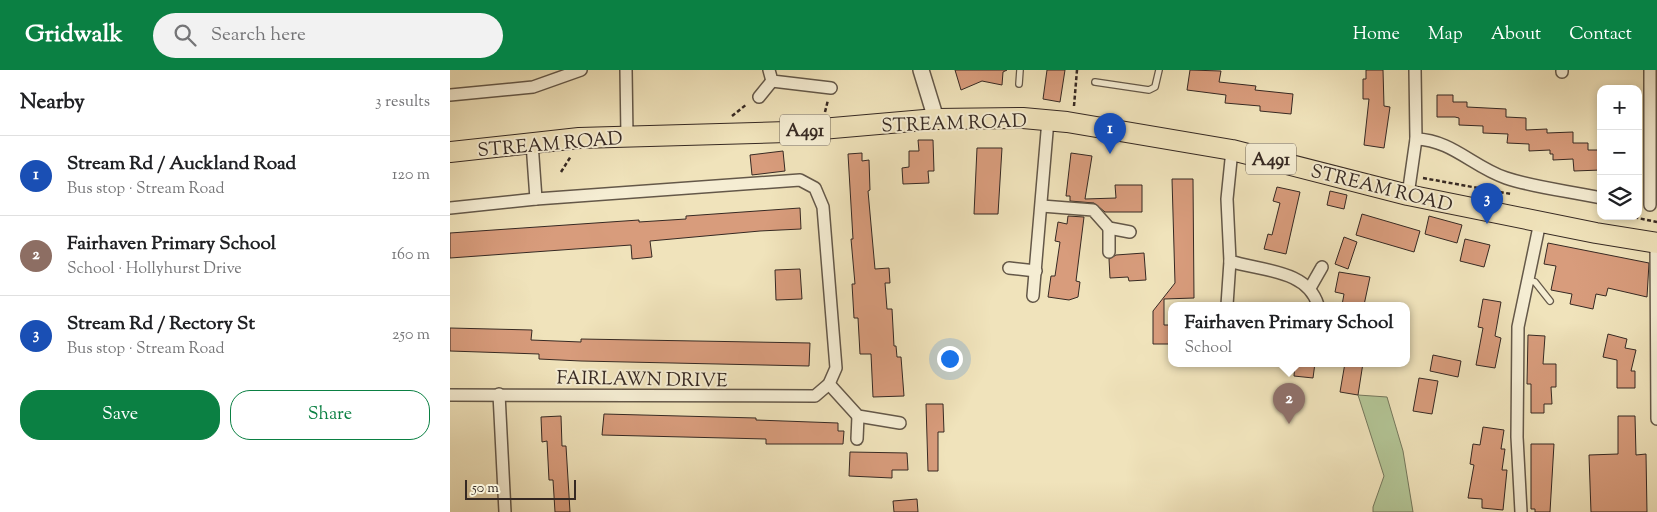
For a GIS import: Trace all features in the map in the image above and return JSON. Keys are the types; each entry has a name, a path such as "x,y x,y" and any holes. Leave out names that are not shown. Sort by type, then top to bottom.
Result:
{"highway":[{"name":"STREAM ROAD","path":"450,152 532,142 627,136 787,132 936,119 995,117 1048,120 1232,150 1408,195 1540,222 1657,242"}],"street":[{"path":"450,95 533,87 581,70"},
{"path":"626,70 627,136"},
{"path":"921,70 936,119"},
{"path":"1408,195 1416,140 1415,70"},
{"path":"1648,205 1653,98 1650,70"},
{"path":"759,97 770,76 831,88"},
{"path":"1033,296 1048,120"},
{"path":"1416,140 1432,140 1463,155 1484,169 1507,178 1597,197"},
{"path":"532,142 536,199"},
{"path":"1227,302 1230,261 1226,198 1232,150"},
{"path":"450,208 536,199 800,180 808,183 815,188 823,207 836,368 829,384 858,416 900,423"},
{"path":"1042,206 1093,210 1109,228 1130,232"},
{"path":"1521,512 1517,437 1518,327 1540,222"},
{"path":"1109,228 1109,252"},
{"path":"1657,242 1657,420"},
{"path":"1230,261 1299,280 1310,288 1317,302"},
{"path":"1310,288 1322,267"},
{"path":"1009,268 1036,271"},
{"name":"FAIRLAWN DRIVE","path":"450,395 815,396 829,384"},
{"path":"499,394 505,512"},
{"path":"857,439 858,416"}],"lane":[{"path":"1019,84 1020,70"},
{"path":"1095,82 1149,90 1155,87 1159,70"},
{"path":"1528,280 1535,282 1550,301"}],"path":[{"path":"1072,123 1077,70"},
{"path":"561,172 573,153"},
{"path":"1642,219 1657,222"}],"green space":[{"path":"1358,395 1387,397 1403,451 1413,512 1373,512 1384,476"}],"building":[{"path":"955,70 1007,70 1003,72 1002,85 982,81 961,90"},
{"path":"1047,70 1065,70 1060,102 1043,99"},
{"path":"1190,70 1221,71 1219,82 1256,86 1255,90 1293,94 1291,114 1260,111 1260,106 1225,103 1226,95 1187,90"},
{"path":"1366,70 1383,70 1384,106 1390,107 1384,148 1364,145 1369,99 1363,99 1363,79 1366,79"},
{"path":"1437,95 1453,95 1453,102 1467,102 1467,107 1506,109 1506,117 1526,118 1526,130 1547,129 1547,133 1573,132 1573,143 1588,143 1588,150 1597,150 1597,170 1574,171 1573,159 1553,160 1553,154 1550,154 1550,150 1529,151 1529,144 1507,143 1508,134 1483,133 1483,126 1459,125 1459,118 1437,117"},
{"path":"918,140 933,140 934,171 928,171 929,183 903,184 902,168 909,167 909,151 919,151"},
{"path":"977,148 1002,148 998,214 974,214"},
{"path":"783,151 785,171 752,175 750,155"},
{"path":"862,153 862,161 869,160 870,190 868,191 875,269 889,268 890,283 885,283 887,309 892,309 894,346 896,346 897,357 901,357 904,396 873,397 871,354 860,354 858,318 854,318 852,284 855,284 851,239 853,239 848,154"},
{"path":"1071,153 1092,156 1085,199 1116,198 1115,185 1142,185 1142,212 1105,212 1094,203 1070,201 1070,196 1066,196"},
{"path":"1172,179 1193,179 1194,298 1164,299 1164,325 1168,325 1168,344 1153,344 1153,311 1175,283"},
{"path":"1277,187 1300,192 1286,254 1264,249 1268,234 1272,235 1280,203 1273,201"},
{"path":"1330,191 1347,195 1344,209 1327,205"},
{"path":"800,208 801,229 650,241 652,257 632,259 631,245 450,258 450,233 639,220 639,222 686,219 686,216"},
{"path":"1362,214 1420,231 1414,252 1356,235"},
{"path":"1068,216 1084,217 1076,281 1080,282 1078,297 1069,300 1048,297 1051,276 1055,276 1060,242 1055,241 1058,222 1067,224"},
{"path":"1429,216 1462,225 1457,243 1425,234"},
{"path":"1344,237 1357,242 1348,269 1335,264"},
{"path":"1465,239 1490,245 1484,267 1460,261"},
{"path":"1548,243 1649,263 1647,297 1608,288 1606,296 1596,294 1593,309 1570,304 1572,294 1551,290 1556,266 1544,264"},
{"path":"1144,253 1146,280 1129,281 1128,277 1110,278 1109,259 1116,255"},
{"path":"800,269 802,299 776,300 775,270"},
{"path":"1339,272 1370,277 1365,302 1343,302 1344,294 1335,292"},
{"path":"1483,299 1501,302 1495,336 1501,338 1495,368 1476,365 1483,328 1478,327"},
{"path":"450,328 532,330 531,340 581,342 581,339 810,343 809,366 581,361 539,359 539,354 450,351"},
{"path":"1608,334 1627,339 1625,348 1636,350 1631,371 1635,371 1635,388 1617,388 1617,360 1603,357"},
{"path":"1528,335 1545,336 1543,364 1556,364 1556,387 1551,387 1552,404 1544,404 1544,413 1531,413 1531,384 1527,384"},
{"path":"1433,355 1461,361 1458,377 1430,371"},
{"path":"1295,367 1314,367 1313,378 1294,376"},
{"path":"1344,367 1362,367 1358,395 1340,392"},
{"path":"1419,378 1438,381 1432,414 1413,411"},
{"path":"926,404 943,404 944,432 938,432 938,471 928,471"},
{"path":"604,414 756,418 756,420 838,423 838,431 844,431 843,444 766,444 766,439 602,435"},
{"path":"561,416 562,446 566,446 570,512 555,512 553,480 549,480 547,441 542,442 541,417"},
{"path":"1618,416 1635,416 1636,455 1646,454 1647,512 1591,512 1589,455 1618,454"},
{"path":"1483,427 1504,430 1501,449 1505,449 1502,470 1507,470 1503,510 1482,508 1482,499 1468,498 1474,465 1470,464 1473,444 1480,445"},
{"path":"1531,444 1554,444 1550,512 1535,512 1535,509 1531,509"},
{"path":"850,452 907,453 908,470 892,470 892,478 849,476"},
{"path":"917,499 918,512 894,512 893,501"}],"place":[{"name":"Stream Rd / Auckland Road","path":"1110,154"},
{"name":"Stream Rd / Rectory St","path":"1487,224"},
{"name":"Fairhaven Primary School","path":"1289,424"}]}
